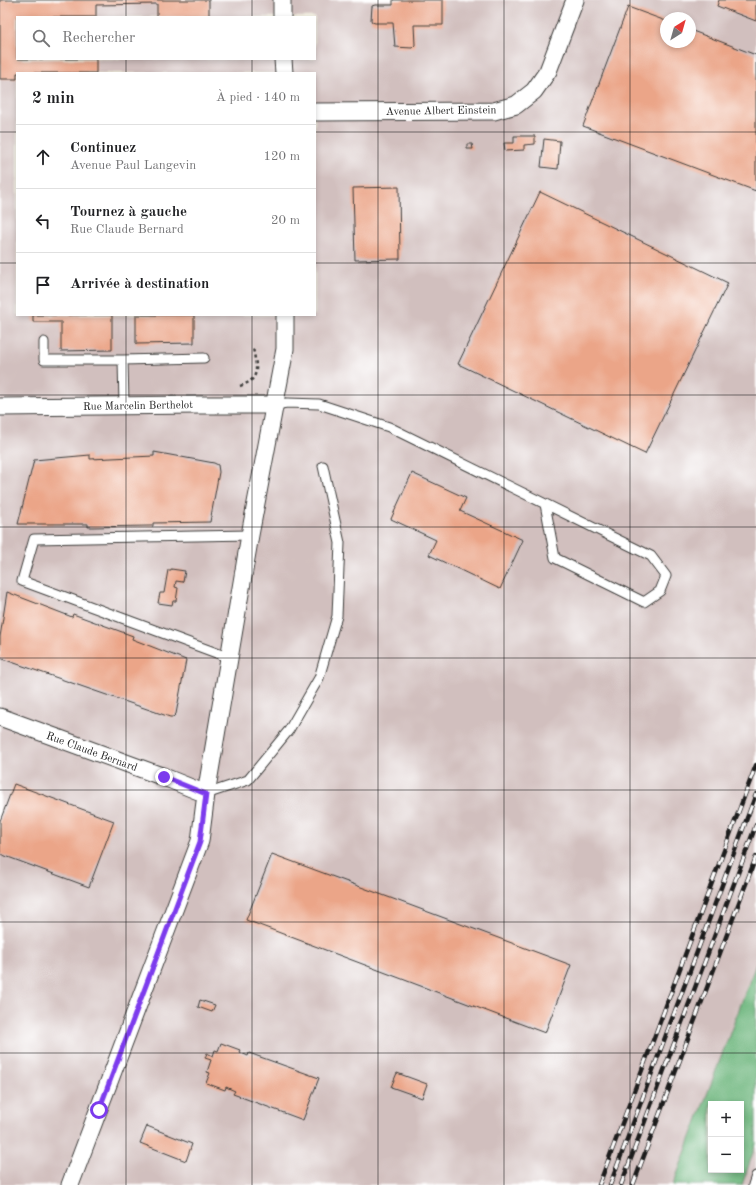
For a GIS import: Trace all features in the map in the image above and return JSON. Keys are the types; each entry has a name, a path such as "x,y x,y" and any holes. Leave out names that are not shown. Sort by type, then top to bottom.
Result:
{"street":[{"path":"282,0 282,16"},
{"name":"Avenue Albert Einstein","path":"316,112 494,111 516,105 534,91 548,71 575,0"},
{"path":"284,60 284,72"},
{"path":"70,1185 200,842 206,794 250,535 285,349 285,316"},
{"name":"Rue Marcelin Berthelot","path":"0,407 275,405"},
{"name":"Rue Claude Bernard","path":"0,717 164,777 206,794"}],"lane":[{"path":"44,342 44,360 204,358"},
{"path":"123,360 124,406"},
{"path":"275,405 287,403 318,404 389,427 651,556 666,576 660,590 644,602 555,558 545,504"},
{"path":"206,794 248,780 289,730 319,678 337,616 340,543 323,466"},
{"path":"230,658 22,581 34,539 250,535"},
{"path":"753,1185 756,1176"}],"path":[{"path":"236,388 247,384 254,377 257,370 253,348"}],"shaded area":[{"path":"0,0 756,0 756,964 673,1185 0,1185"},
{"path":"756,1144 756,1185 742,1185"}],"green space":[{"path":"756,964 756,1144 742,1185 673,1185"}],"building":[{"path":"0,0 209,0 209,16 157,16 157,4 96,5 96,16 16,16 16,60 96,60 96,72 16,72 16,79 0,79"},
{"path":"393,0 443,0 443,25 414,25 415,45 412,48 395,47 393,23 375,23 371,20 372,6 393,5"},
{"path":"719,0 756,0 756,21 717,6"},
{"path":"628,7 660,19 660,48 696,48 696,32 756,55 756,191 583,126"},
{"path":"514,136 535,136 535,144 524,145 524,150 505,151 504,143 514,143"},
{"path":"544,139 560,141 558,169 541,167"},
{"path":"467,144 472,144 473,149 467,149"},
{"path":"399,187 400,259 355,260 353,188"},
{"path":"540,192 728,283 645,454 458,364"},
{"path":"33,316 112,316 112,350 61,351 61,322 33,322"},
{"path":"136,316 194,316 194,343 136,344"},
{"path":"154,452 218,465 219,472 210,522 153,523 153,526 88,527 88,524 18,524 34,460 90,455 90,459 154,456"},
{"path":"412,473 466,498 460,511 523,540 500,589 429,555 436,540 391,519"},
{"path":"168,570 185,571 183,582 176,581 175,587 178,588 176,601 173,601 172,605 158,603 160,593 164,593"},
{"path":"7,592 72,617 73,614 133,636 132,639 186,660 176,714 173,717 170,717 0,658 0,637"},
{"path":"14,784 114,821 89,887 0,854 0,821"},
{"path":"272,854 571,965 545,1033 246,920"},
{"path":"200,1000 215,1005 212,1012 198,1007"},
{"path":"221,1043 240,1050 239,1052 248,1056 249,1053 319,1078 303,1120 233,1094 235,1091 226,1087 225,1090 206,1083 210,1073 207,1072 211,1060 205,1058 207,1053 213,1056 215,1050 218,1051"},
{"path":"397,1073 427,1084 422,1098 391,1087"},
{"path":"147,1126 192,1144 186,1161 140,1143"}],"railway":[{"path":"599,1185 756,765"},
{"path":"610,1185 756,794"},
{"path":"621,1185 756,825"},
{"path":"633,1185 756,857"}],"route":[{"path":"99,1110 200,842 206,794 164,777"}]}
